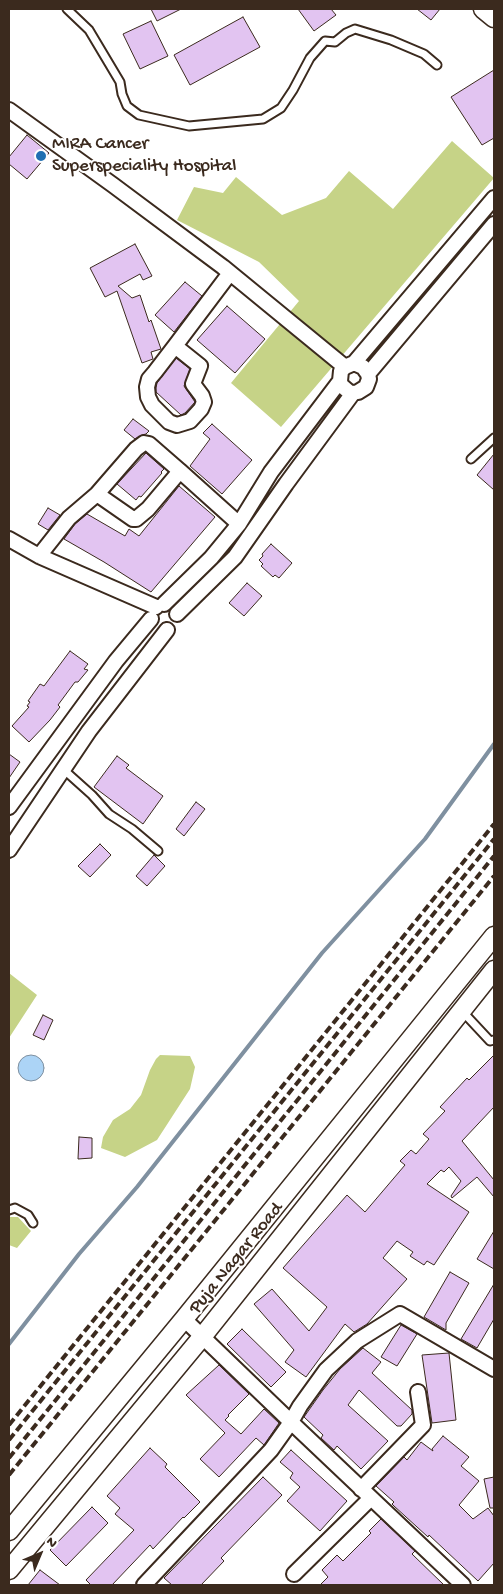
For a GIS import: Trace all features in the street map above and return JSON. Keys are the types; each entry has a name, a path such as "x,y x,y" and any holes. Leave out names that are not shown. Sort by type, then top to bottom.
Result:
{"street":[{"path":"483,9 494,18"},
{"path":"9,110 113,185 349,365 364,367 369,379 366,388 353,393 235,557 177,614 176,622 171,629 167,630 90,731 9,850"},
{"path":"9,807 116,661 157,610 211,558 239,524 271,472 340,381 341,371 349,365 494,198"},
{"path":"368,374 494,224"},
{"path":"174,346 200,366 193,384 204,402 201,410 190,421 177,425 169,422 152,405 148,397 147,387 150,379 174,346 230,273"},
{"path":"340,381 345,389 353,393"},
{"path":"39,556 69,518 96,494 136,449 144,443 149,444 239,524"},
{"path":"96,494 133,519 136,519 148,510 180,472"},
{"path":"271,472 286,484"},
{"path":"9,539 39,556 157,610 172,607 177,614"},
{"path":"157,610 155,627 167,630"},
{"path":"74,718 90,731"},
{"name":"Puja Nagar Road","path":"9,1531 184,1319 494,936"},
{"name":"Puja Nagar Road","path":"9,1570 202,1337 494,970"},
{"path":"144,1585 271,1450 326,1370 358,1341 400,1314 494,1369"},
{"path":"184,1319 463,1585"},
{"path":"294,1574 423,1425 418,1392"}],"lane":[{"path":"67,9 89,30 120,82 127,106 139,115 189,126 262,119 281,108 310,58 325,41 335,42 355,29 391,40 424,54 437,65"},
{"path":"471,459 494,438"},
{"path":"63,769 109,814 132,829 158,851"},
{"path":"462,1011 490,1041 494,1040"},
{"path":"9,1210 15,1208 28,1216 33,1223"}],"green space":[{"path":"452,141 494,178 281,427 231,383 299,301 259,262 177,220 194,187 223,193 236,177 282,215 326,198 349,171 393,209"},
{"path":"9,973 37,995 9,1038"},
{"path":"160,1055 190,1056 195,1067 190,1089 157,1140 125,1157 101,1148 103,1137 113,1120 130,1109 141,1095 150,1070"},
{"path":"9,1217 18,1217 31,1231 17,1248 9,1245"}],"water":[{"path":"31,1055 40,1059 44,1068 40,1077 31,1081 22,1077 18,1068 22,1059"}],"building":[{"path":"151,9 181,9 157,21"},
{"path":"298,9 331,9 336,15 314,31"},
{"path":"417,9 440,9 431,20"},
{"path":"243,17 260,47 190,85 174,55"},
{"path":"151,21 168,56 140,69 123,34"},
{"path":"494,70 494,138 482,145 451,97"},
{"path":"27,135 49,153 27,179 9,164 9,157"},
{"path":"135,244 152,276 143,280 140,274 118,286 132,298 140,295 161,349 151,352 153,359 142,363 117,291 105,297 90,268"},
{"path":"185,282 202,296 174,332 155,315"},
{"path":"227,306 265,339 235,373 197,340"},
{"path":"176,358 190,369 184,386 195,402 181,415 156,392 157,383"},
{"path":"133,419 149,431 135,439 124,430"},
{"path":"212,424 252,460 222,494 190,466 210,439 203,433"},
{"path":"146,453 164,469 141,497 139,496 136,500 117,484"},
{"path":"494,454 494,490 477,475"},
{"path":"179,486 215,517 151,592 64,539 75,524 87,514 125,536 129,529 139,536"},
{"path":"48,508 60,515 48,530 38,524"},
{"path":"271,544 292,563 279,578 275,575 273,577 261,566 263,564 259,560"},
{"path":"247,583 262,596 244,616 229,603"},
{"path":"70,651 88,664 84,669 88,670 78,682 75,682 58,705 60,707 29,742 12,726 29,707 27,706 30,702 28,701 40,684 44,686"},
{"path":"9,754 20,762 9,778"},
{"path":"117,756 129,765 126,768 163,796 143,824 94,787"},
{"path":"196,802 205,809 184,836 176,829"},
{"path":"100,844 111,855 90,877 78,866"},
{"path":"154,855 165,866 147,886 136,876"},
{"path":"43,1015 53,1020 44,1040 33,1035"},
{"path":"494,1055 494,1107 462,1141 494,1180 494,1197 477,1177 452,1198 451,1196 461,1181 449,1167 444,1172 441,1170 427,1184 469,1212 434,1265 427,1261 424,1265 410,1256 413,1252 397,1241 383,1258 407,1279 367,1324 354,1332 345,1324 306,1377 285,1362 294,1350 254,1304 272,1289 309,1331 327,1307 283,1268 347,1195 365,1212 405,1165 400,1161 411,1150 416,1154 429,1139 423,1134 445,1111 440,1107 467,1078 469,1080"},
{"path":"79,1137 92,1138 92,1158 78,1159"},
{"path":"494,1231 494,1269 477,1259"},
{"path":"450,1272 469,1283 446,1323 446,1330 424,1317"},
{"path":"494,1284 494,1319 477,1348 461,1339"},
{"path":"401,1325 417,1334 397,1366 381,1357"},
{"path":"242,1329 286,1372 271,1387 227,1344"},
{"path":"363,1348 381,1362 372,1373 412,1410 412,1414 401,1426 397,1426 359,1390 348,1405 388,1441 361,1469 337,1446 334,1450 321,1438 323,1435 304,1417 340,1369"},
{"path":"449,1353 456,1420 432,1423 422,1355"},
{"path":"219,1365 249,1394 225,1420 241,1434 264,1409 279,1423 264,1445 256,1438 219,1477 200,1459 225,1433 186,1395"},
{"path":"443,1436 469,1457 461,1466 479,1481 459,1505 473,1519 488,1508 494,1516 494,1563 478,1581 429,1535 428,1537 394,1506 392,1504 394,1502 376,1486 404,1457 407,1460 421,1442 433,1451 432,1449"},
{"path":"150,1448 167,1464 165,1467 200,1502 153,1549 150,1545 112,1585 91,1585 86,1580 134,1530 115,1514 120,1508 107,1496"},
{"path":"291,1450 347,1501 320,1531 287,1501 300,1487 290,1478 293,1473 280,1462"},
{"path":"263,1477 282,1495 221,1558 224,1561 201,1585 172,1585 164,1578"},
{"path":"494,1477 494,1508 490,1508 484,1479"},
{"path":"92,1507 108,1523 66,1566 50,1550"},
{"path":"381,1519 415,1551 412,1554 444,1585 320,1585 328,1577 322,1570 337,1555 343,1561 371,1533 369,1531"},
{"path":"40,1570 60,1585 28,1585"}],"waterway":[{"path":"9,1344 79,1254 137,1187 322,953 425,839 494,744"}],"railway":[{"path":"9,1425 494,824"},
{"path":"9,1440 494,839"},
{"path":"9,1458 494,856"},
{"path":"9,1475 494,876"}],"place":[{"name":"MIRA Cancer Superspeciality Hospital","path":"41,156"}]}
